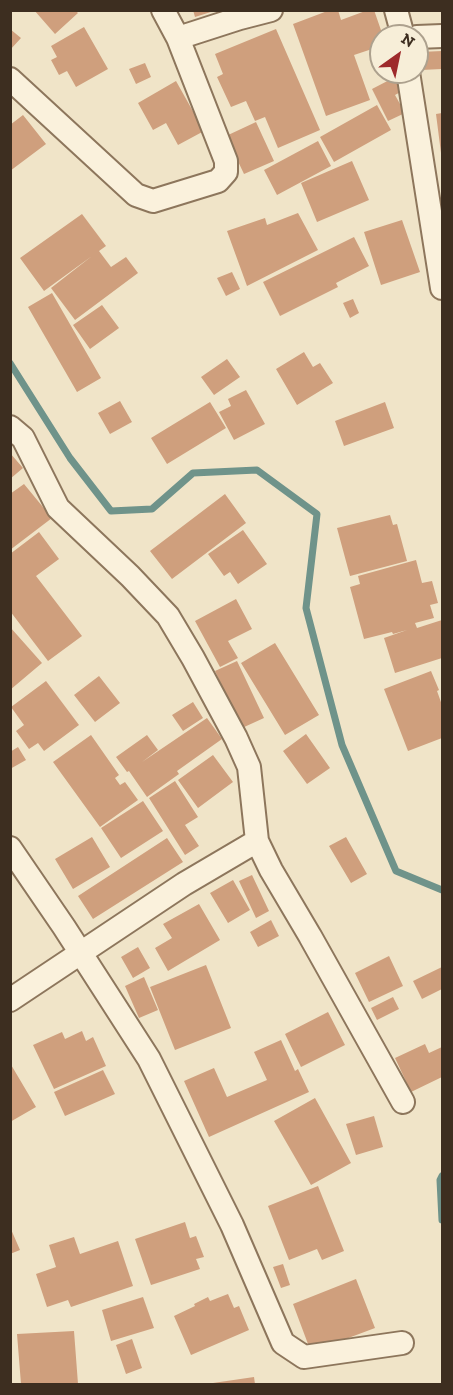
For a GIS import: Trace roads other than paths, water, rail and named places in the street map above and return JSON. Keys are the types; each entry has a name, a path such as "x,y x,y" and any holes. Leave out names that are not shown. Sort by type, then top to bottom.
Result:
{"street":[{"path":"10,79 136,195 153,201 218,181 226,172 226,161 178,38 163,10"},
{"path":"178,38 271,10"},
{"path":"410,84 442,288"},
{"path":"10,427 22,438 58,508 130,576 168,616 236,738 249,767 257,841 403,1102"},
{"path":"10,1000 184,884 257,841"},
{"path":"10,848 150,1059 232,1225 283,1343 304,1357 402,1344"}],"waterway":[{"path":"10,363 70,458 111,511 152,509 193,473 257,470 317,514 306,608 342,745 396,871 442,890"},
{"path":"442,1176 440,1180 442,1220"}]}
